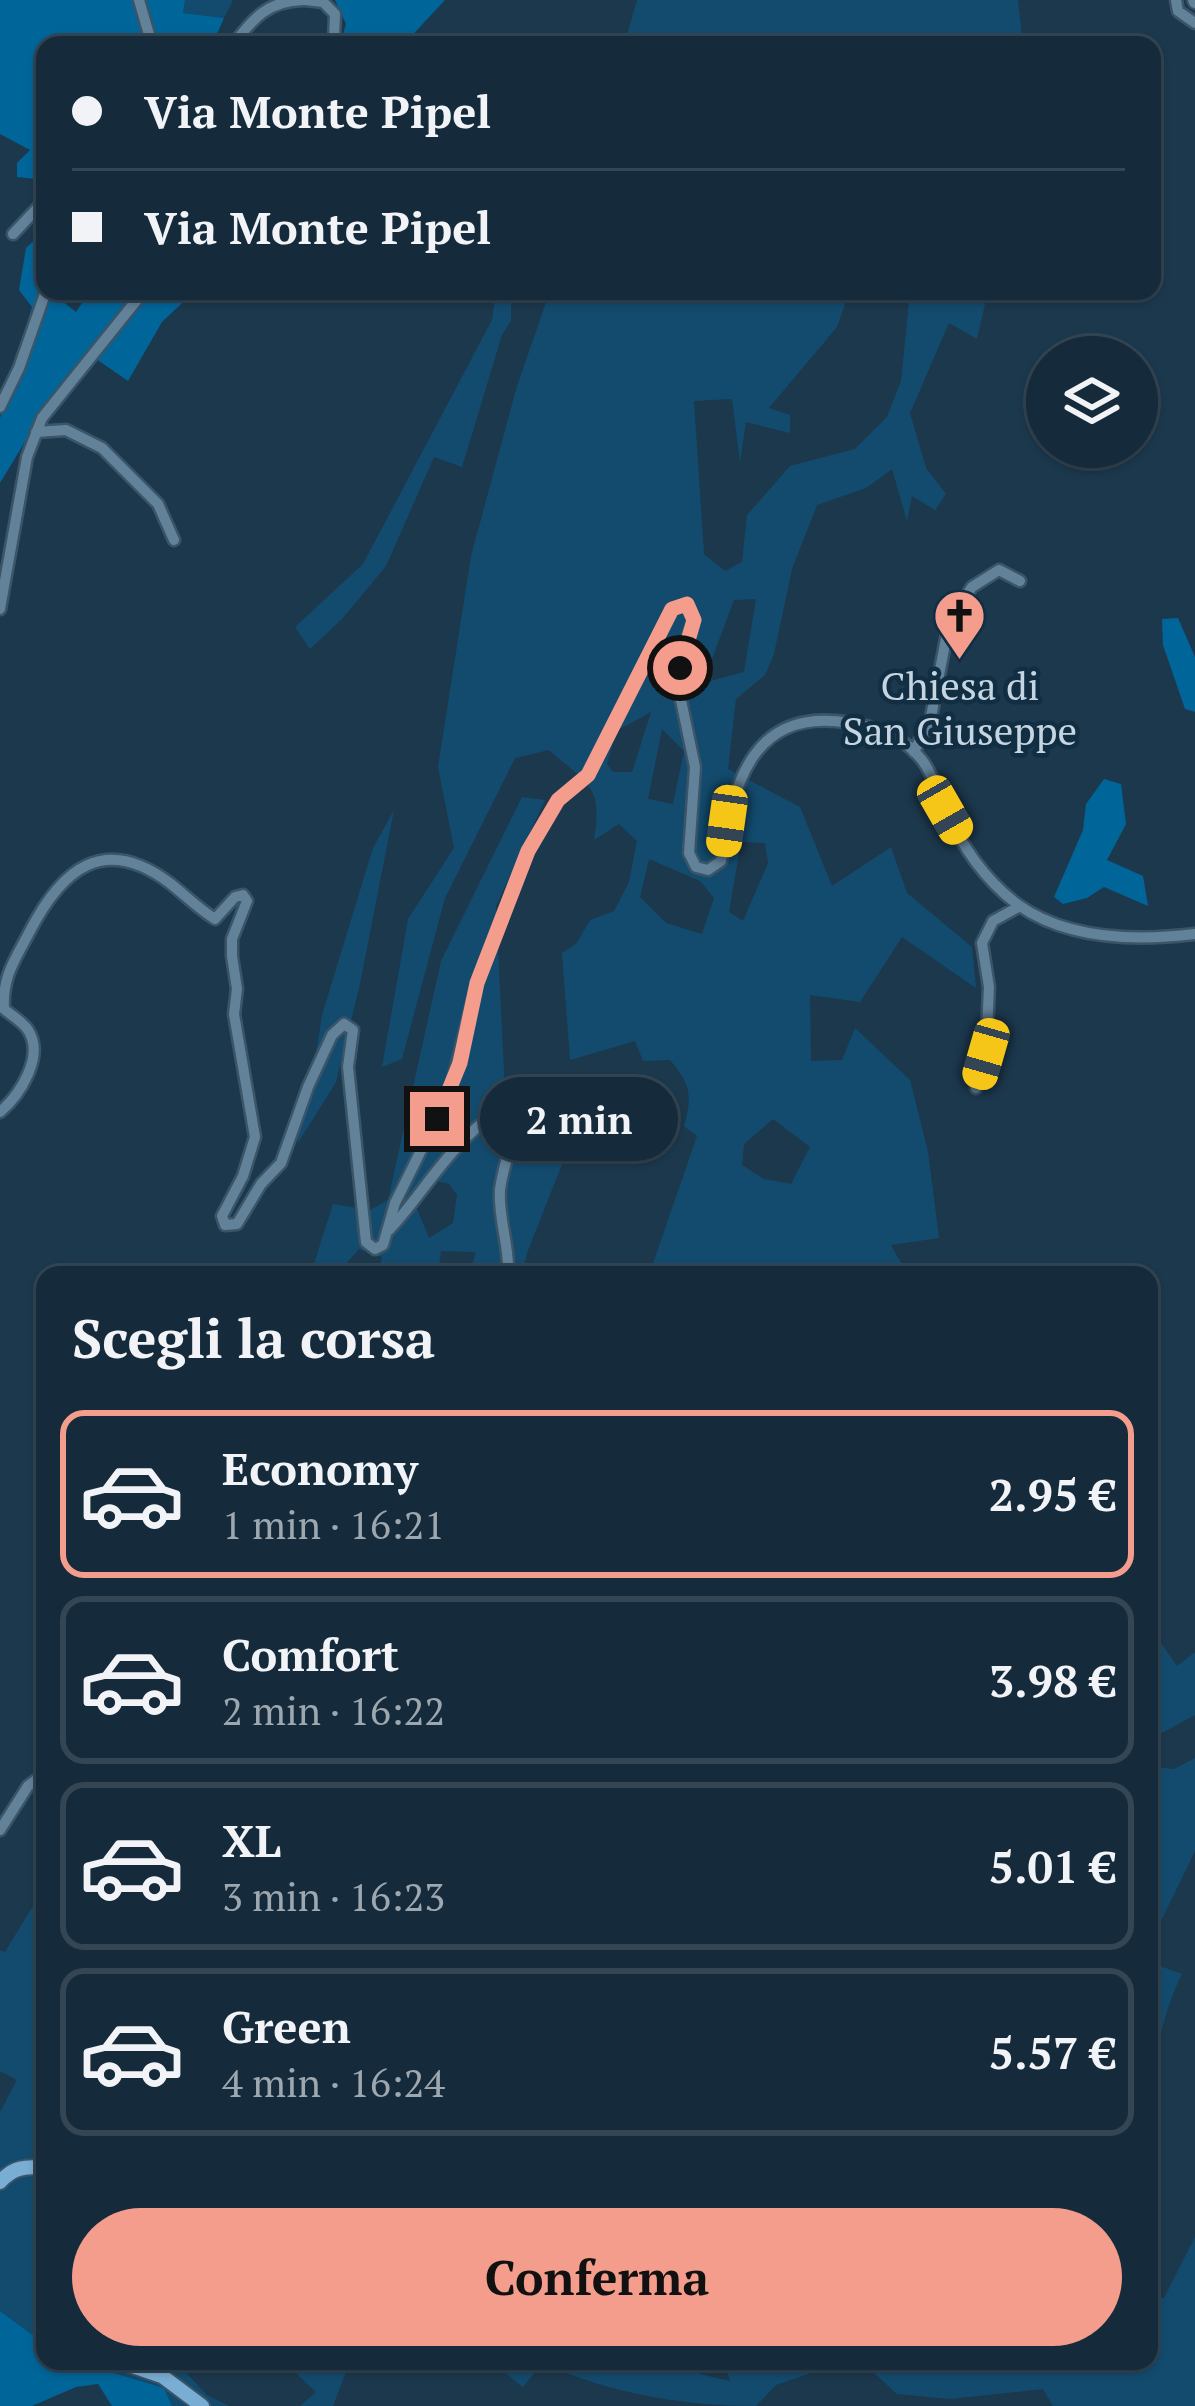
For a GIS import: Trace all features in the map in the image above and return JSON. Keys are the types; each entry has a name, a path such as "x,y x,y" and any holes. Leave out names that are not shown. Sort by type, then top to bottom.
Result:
{"main road":[{"path":"0,2182 8,2173 36,2168"},
{"path":"146,2370 162,2375 202,2406"}],"street":[{"path":"139,0 149,36"},
{"path":"256,14 258,0"},
{"path":"240,36 256,14 284,1 304,0 323,2 335,14 334,36"},
{"path":"1176,0 1178,11 1195,23"},
{"path":"13,234 36,210"},
{"path":"0,407 43,300"},
{"path":"0,609 27,457 36,432 66,386 137,300"},
{"path":"36,432 66,430 102,448 158,504 174,540"},
{"path":"914,752 931,717 945,641 959,604 972,587 999,570 1020,581"},
{"path":"0,1112 23,1084 34,1056 30,1032 4,1009 6,973 46,899 68,874 100,862 144,869 215,919 236,897 243,896 247,901 232,939 237,988 234,1014 255,1137 243,1176 222,1216 225,1225 237,1224 261,1184 281,1163 308,1087 332,1035 344,1024 353,1030 348,1067 366,1242 375,1249 383,1245 395,1202 450,1092 477,983 528,851 558,800 588,775 626,694 678,605 687,604 694,620 683,650 678,686 695,767 689,853 697,868 708,870 722,861 734,794 772,733 806,720 839,721 876,728 914,752 931,774 981,874 1020,906 1073,928 1115,938 1195,934"},
{"path":"976,1088 986,1054 989,987 982,943 993,921 1020,906"},
{"path":"389,1231 458,1148 502,1110 514,1106 517,1116 500,1194 507,1266"},
{"path":"0,1830 36,1780"}],"shaded area":[{"path":"0,0 185,0 183,13 224,18 216,36 36,36 36,179 17,177 17,163 30,150 0,134"},
{"path":"185,0 233,0 224,18 183,13"},
{"path":"335,0 445,0 411,36 343,36 346,24"},
{"path":"637,0 1018,0 1022,36 627,36"},
{"path":"36,239 36,300 61,300 76,312 84,300 185,300 162,322 128,381 89,354 40,417 0,483 0,418 32,307 19,290 26,248"},
{"path":"495,300 511,300 511,320 502,335 462,467 434,457 386,566 310,649 295,627 363,564 492,320"},
{"path":"547,300 842,300 845,304 837,327 769,408 790,415 790,433 746,422 740,462 732,399 694,401 704,554 725,571 742,562 747,515 790,466 855,449 887,417 901,381 909,300 986,300 977,339 949,323 910,413 926,468 946,494 935,510 912,496 907,521 892,469 866,488 817,505 792,569 774,654 765,675 736,699 728,769 800,807 832,886 891,847 907,893 972,947 976,988 902,937 860,1002 810,995 811,1061 842,1060 855,1028 910,1080 928,1152 939,1238 891,1245 903,1266 652,1266 697,1136 684,1126 688,1090 670,1060 643,1061 635,1041 570,1060 562,953 576,944 590,920 614,911 629,882 637,841 619,824 594,840 596,807 590,787 549,750 515,758 445,898 402,1059 382,1067 408,919 454,848 438,767 471,556 517,386","holes":["756,599 744,672 703,683 734,600","651,712 632,772 613,772 607,764 616,731","662,729 684,751 673,804 648,799","741,842 765,843 768,863 743,921 729,912","649,859 700,881 714,898 702,934 666,923 640,897","773,1119 810,1147 791,1184 764,1179 742,1165 744,1144"]},
{"path":"1178,618 1195,657 1195,712 1185,709 1163,645 1162,619"},
{"path":"1104,779 1121,784 1126,824 1107,860 1143,876 1148,906 1104,887 1087,898 1063,904 1054,897 1083,830 1086,804"},
{"path":"522,797 545,800 496,906 505,1093 574,1134 524,1266 472,1266 476,1252 441,1251 439,1266 380,1266 382,1257 359,1249 344,1266 313,1266 333,1204 370,1210 388,1200 441,961","holes":["437,1181 449,1184 457,1195 453,1223 429,1238 416,1206"]},
{"path":"394,810 336,1082 298,1143 298,1119 310,1092 322,1015 373,848"},
{"path":"1158,1639 1177,1666 1195,1652 1195,1715 1160,1734"},
{"path":"1195,1758 1195,1851 1158,1927 1158,1767 1174,1769"},
{"path":"36,1901 36,2337 0,2311 0,2112 17,2080 0,2071 0,1950 5,1952"},
{"path":"1158,1965 1182,1974 1158,2046"},
{"path":"1195,2237 1195,2406 1053,2406 1043,2389 950,2399 897,2394 871,2370 1158,2370 1158,2298 1164,2298"},
{"path":"0,2311 36,2337 36,2370 104,2370 164,2388 172,2406 112,2406 98,2384 76,2387 32,2406 0,2406"},
{"path":"104,2370 183,2370 207,2395 229,2406 172,2406 164,2388"},
{"path":"293,2370 347,2370 333,2406 300,2406 316,2392"},
{"path":"501,2370 536,2370 523,2387"},
{"path":"561,2370 699,2370 730,2381 727,2370 812,2370 776,2385 756,2406 646,2396"}],"place":[{"name":"Chiesa di San Giuseppe","path":"960,662"}],"route":[{"path":"437,1119 460,1063 477,983 528,851 558,800 588,775 672,609 687,604 694,620 680,668"}]}
